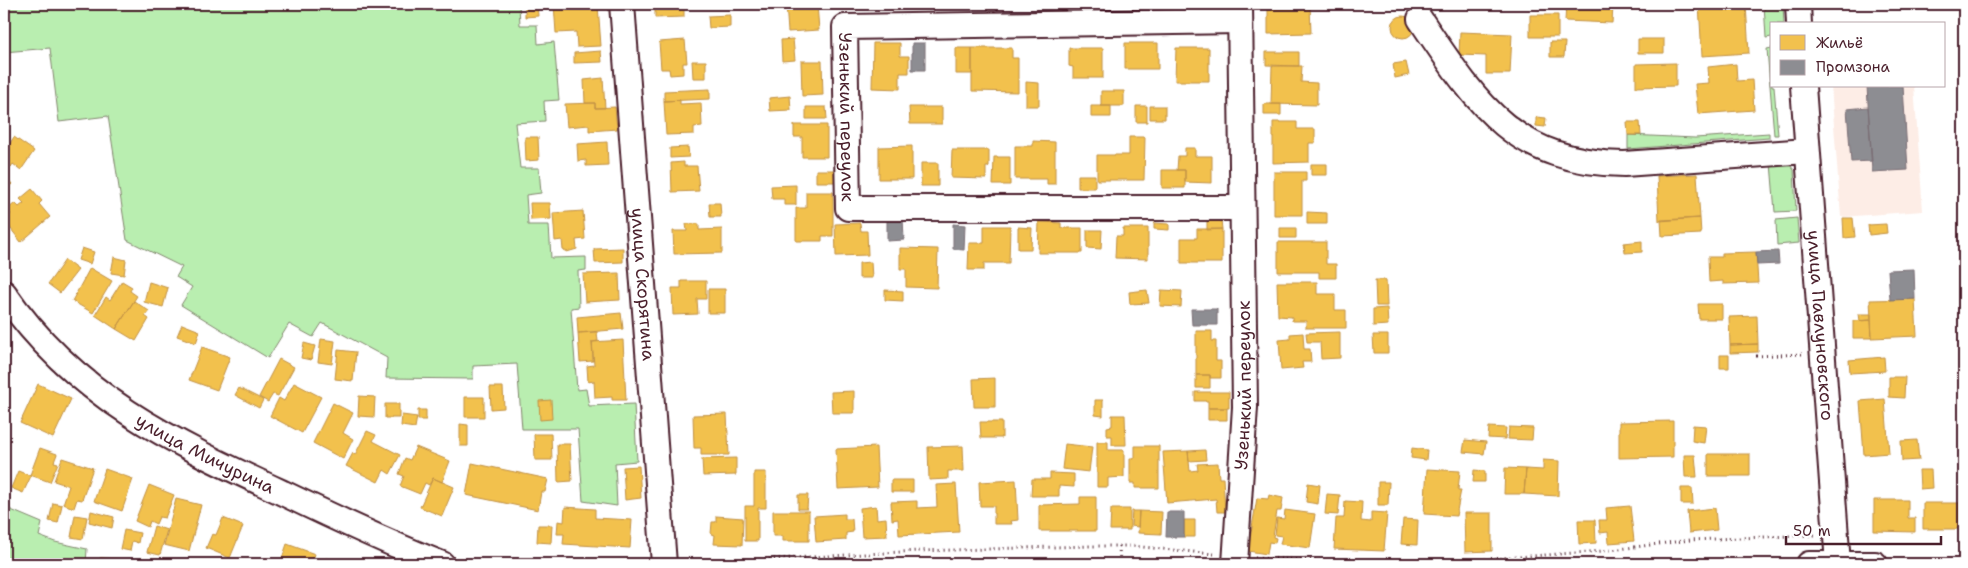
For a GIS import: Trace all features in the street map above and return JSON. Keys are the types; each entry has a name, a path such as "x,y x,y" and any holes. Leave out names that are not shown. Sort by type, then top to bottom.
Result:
{"street":[{"name":"улица Скорятина","path":"622,4 664,564"},
{"path":"1798,4 1799,22"},
{"name":"Узенький переулок","path":"1235,560 1246,407 1240,12 845,27 848,208 1242,208"},
{"path":"1420,19 1459,77 1483,107 1504,126 1524,139 1548,150 1600,163 1624,164 1807,151"},
{"name":"улица Павлуновского","path":"1803,88 1837,563"},
{"name":"улица Мичурина","path":"4,294 32,331 59,358 102,396 146,426 193,452 442,564"},
{"path":"1809,564 1875,564"}],"path":[{"path":"1756,356 1823,353"},
{"path":"678,564 935,550 1119,546 1235,560 1386,563 1459,561 1603,551 1690,540 1835,534"},
{"path":"1119,546 1120,564"}],"shaded area":[{"path":"1831,88 1914,88 1923,211 1841,217"}],"green space":[{"path":"4,4 519,4 520,25 537,25 538,44 554,42 559,100 544,101 545,121 515,123 520,168 539,168 541,193 526,195 528,225 549,225 551,258 586,257 586,270 578,271 579,307 571,308 577,390 586,389 589,406 634,404 637,461 615,463 617,506 583,501 578,429 522,429 517,364 473,366 473,379 386,378 387,358 322,323 313,337 289,324 268,358 181,305 192,287 176,277 182,267 127,240 108,116 59,122 50,48 4,52"},
{"path":"1764,4 1783,4 1784,22 1770,22 1770,37 1766,38"},
{"path":"1770,48 1770,86 1767,49"},
{"path":"1770,88 1774,88 1778,135 1774,135"},
{"path":"1769,133 1769,138 1628,149 1628,135 1695,138"},
{"path":"1786,160 1794,170 1796,211 1775,212 1771,163"},
{"path":"1797,218 1799,243 1777,245 1776,220"},
{"path":"4,507 42,523 39,536 55,542 87,549 86,564 4,564"}],"building: Жильё":[{"path":"525,4 537,4 538,16 525,17"},
{"path":"554,4 567,4 567,7 598,5 601,46 577,47 576,32 556,33"},
{"path":"655,4 684,4 684,17 655,18"},
{"path":"786,4 817,4 819,30 788,32"},
{"path":"1142,4 1153,4 1153,8 1143,8"},
{"path":"1268,4 1310,4 1311,33 1268,34"},
{"path":"1566,4 1613,6 1612,23 1565,21"},
{"path":"1699,4 1746,4 1749,53 1702,56"},
{"path":"730,15 730,27 709,28 708,16"},
{"path":"1530,15 1558,15 1558,37 1530,37"},
{"path":"1403,16 1411,19 1414,27 1411,35 1403,38 1395,35 1392,27 1395,19"},
{"path":"1460,32 1512,34 1510,74 1486,74 1486,56 1459,55"},
{"path":"793,39 795,60 782,61 781,40"},
{"path":"1638,39 1664,39 1664,53 1638,53"},
{"path":"685,40 687,63 683,63 683,74 670,75 669,69 661,69 659,42"},
{"path":"1550,42 1565,42 1564,57 1550,57"},
{"path":"873,43 900,43 900,56 909,56 909,73 900,73 900,89 872,88"},
{"path":"1125,43 1158,43 1158,69 1125,69"},
{"path":"956,48 972,48 972,74 956,74"},
{"path":"972,48 1012,48 1012,58 1018,58 1018,92 972,91"},
{"path":"1069,48 1103,48 1103,78 1073,78 1073,67 1069,66"},
{"path":"1176,48 1209,48 1209,81 1175,81"},
{"path":"601,51 602,62 574,63 574,53"},
{"path":"1266,52 1299,52 1299,66 1266,65"},
{"path":"692,61 706,61 706,78 693,78"},
{"path":"801,61 822,61 823,95 802,96"},
{"path":"1406,62 1409,75 1395,78 1393,64"},
{"path":"1676,63 1676,86 1636,87 1636,64"},
{"path":"1736,64 1737,81 1752,80 1754,110 1698,114 1695,84 1709,83 1708,67"},
{"path":"1272,66 1302,66 1301,82 1317,83 1317,105 1271,104"},
{"path":"603,78 605,108 595,108 595,103 585,103 584,80"},
{"path":"1026,82 1039,83 1039,106 1026,106"},
{"path":"710,89 710,99 664,101 664,91"},
{"path":"1101,91 1124,91 1124,106 1101,106"},
{"path":"790,96 791,110 770,111 769,98"},
{"path":"680,100 680,104 701,103 702,126 694,127 694,134 666,135 664,101"},
{"path":"595,103 595,108 615,107 617,129 589,131 589,125 567,127 565,104"},
{"path":"1264,104 1281,104 1281,115 1264,115"},
{"path":"1091,106 1111,106 1111,117 1091,117"},
{"path":"1136,106 1147,106 1147,122 1136,122"},
{"path":"1150,106 1165,106 1165,119 1150,119"},
{"path":"806,107 826,107 827,119 806,119"},
{"path":"909,107 942,107 942,124 910,124"},
{"path":"1536,117 1546,118 1545,127 1536,126"},
{"path":"1273,122 1297,122 1297,129 1315,129 1315,143 1309,143 1309,162 1273,163"},
{"path":"1627,122 1640,122 1641,135 1628,135"},
{"path":"794,125 827,125 827,157 802,157 802,137 794,137"},
{"path":"14,137 34,151 21,170 13,164 11,167 4,162 6,159 4,152"},
{"path":"525,137 538,137 539,160 526,161"},
{"path":"1129,137 1145,137 1144,180 1097,180 1097,155 1129,155"},
{"path":"1033,141 1055,142 1055,184 1047,184 1047,179 1015,179 1015,146 1033,146"},
{"path":"607,142 608,165 586,166 586,160 578,161 577,144"},
{"path":"912,146 912,179 879,179 879,147"},
{"path":"688,147 689,157 670,158 670,148"},
{"path":"1185,148 1195,148 1195,156 1212,156 1212,183 1185,182 1185,170 1177,170 1178,156 1185,156"},
{"path":"952,150 989,150 989,167 986,167 986,179 951,178"},
{"path":"994,157 1010,157 1010,185 993,185"},
{"path":"684,162 684,166 697,166 699,191 672,192 671,163"},
{"path":"921,163 938,163 938,186 921,186"},
{"path":"1311,164 1327,164 1327,175 1311,175"},
{"path":"816,170 836,170 836,182 816,182"},
{"path":"1162,170 1185,170 1185,188 1162,188"},
{"path":"1274,172 1306,172 1306,181 1302,181 1302,215 1274,215"},
{"path":"1697,174 1700,218 1659,221 1657,176"},
{"path":"1078,175 1095,175 1095,188 1078,188"},
{"path":"4,177 12,184 4,191"},
{"path":"796,185 796,205 784,205 784,199 772,199 771,186"},
{"path":"32,189 42,201 39,204 50,217 21,242 4,220 11,214 7,210 15,203 19,207 24,203 20,199"},
{"path":"806,192 833,192 833,236 822,236 822,241 796,241 796,208 806,208"},
{"path":"530,203 550,203 551,219 531,220"},
{"path":"709,203 720,203 721,217 710,217"},
{"path":"583,211 585,239 576,240 577,249 567,252 563,250 562,240 555,241 553,213"},
{"path":"1307,212 1327,213 1327,224 1307,224"},
{"path":"1700,218 1701,234 1662,236 1661,220"},
{"path":"1843,218 1853,218 1855,237 1844,238"},
{"path":"1207,221 1221,221 1222,229 1207,230"},
{"path":"1039,222 1061,223 1061,228 1082,228 1082,253 1038,253"},
{"path":"860,223 861,231 867,231 868,255 836,256 835,224"},
{"path":"1154,223 1169,224 1169,230 1154,229"},
{"path":"686,224 699,224 699,230 722,229 722,253 674,254 673,231 687,231"},
{"path":"1886,224 1887,233 1869,235 1868,225"},
{"path":"984,226 1010,226 1009,263 984,263 984,270 968,270 969,243 984,243"},
{"path":"1018,227 1032,228 1031,249 1018,249"},
{"path":"1123,228 1148,228 1148,259 1115,258 1116,236 1123,236"},
{"path":"1280,228 1296,228 1296,238 1280,238"},
{"path":"1197,229 1222,229 1222,263 1181,263 1181,238 1197,238"},
{"path":"1087,230 1102,230 1101,249 1087,248"},
{"path":"1642,241 1642,252 1625,253 1624,243"},
{"path":"1278,242 1326,242 1326,264 1336,264 1336,278 1319,278 1319,272 1278,272"},
{"path":"82,248 94,252 90,264 78,260"},
{"path":"623,248 623,262 595,263 594,249"},
{"path":"900,248 938,249 937,288 906,287 906,269 900,269"},
{"path":"1756,252 1758,283 1723,284 1723,281 1709,282 1708,257 1722,257 1722,253"},
{"path":"114,257 126,260 124,275 111,273"},
{"path":"65,260 78,270 60,293 48,284"},
{"path":"871,262 872,278 859,278 859,263"},
{"path":"90,268 112,281 93,313 72,301"},
{"path":"619,273 620,300 585,302 583,274"},
{"path":"1375,280 1386,280 1387,306 1376,306"},
{"path":"122,281 132,287 130,291 137,296 116,329 95,315 106,297 110,300"},
{"path":"681,281 706,281 706,299 697,299 698,314 673,315 672,288 681,288"},
{"path":"149,282 168,288 163,307 144,302"},
{"path":"1277,282 1317,282 1317,294 1335,294 1335,310 1346,310 1346,328 1306,328 1306,321 1292,321 1292,317 1278,316"},
{"path":"708,289 725,289 725,313 708,313"},
{"path":"885,290 903,291 903,301 885,300"},
{"path":"1147,290 1149,303 1130,304 1129,292"},
{"path":"1161,290 1182,291 1181,307 1160,306"},
{"path":"1915,299 1917,336 1872,338 1870,300"},
{"path":"134,301 149,311 145,316 149,319 136,341 116,329"},
{"path":"1698,304 1722,304 1722,319 1699,319"},
{"path":"1387,308 1388,325 1373,326 1373,309"},
{"path":"621,313 623,329 578,333 577,317"},
{"path":"1859,314 1871,314 1871,320 1860,321"},
{"path":"1757,316 1758,344 1730,345 1729,317"},
{"path":"1871,320 1872,338 1853,338 1853,321"},
{"path":"182,324 200,331 196,343 177,336"},
{"path":"1196,331 1212,331 1212,341 1216,341 1216,361 1221,361 1221,378 1210,378 1210,375 1196,375"},
{"path":"597,332 598,341 592,342 593,361 580,362 578,333"},
{"path":"1340,332 1340,358 1321,359 1320,342 1307,342 1306,333"},
{"path":"1303,333 1304,349 1310,349 1311,362 1302,362 1303,368 1281,370 1279,340 1290,339 1290,334"},
{"path":"1373,335 1388,335 1388,353 1374,353"},
{"path":"321,339 335,341 332,364 318,362"},
{"path":"623,340 626,400 612,400 612,397 595,398 594,381 588,382 587,366 594,365 592,342"},
{"path":"304,343 315,346 311,360 301,358"},
{"path":"1758,344 1758,352 1730,353 1730,345"},
{"path":"202,347 230,357 217,390 189,380"},
{"path":"338,350 356,352 353,381 335,379"},
{"path":"1720,355 1729,355 1729,368 1720,368"},
{"path":"1884,357 1885,371 1850,373 1849,360"},
{"path":"279,359 294,367 278,396 273,394 268,402 259,397"},
{"path":"1196,375 1210,375 1210,388 1196,388"},
{"path":"1889,377 1905,377 1904,398 1889,397"},
{"path":"995,378 995,407 974,407 973,379"},
{"path":"294,383 321,397 302,433 270,416 279,398 284,401"},
{"path":"38,384 71,399 53,438 20,423"},
{"path":"490,387 503,387 504,408 491,409"},
{"path":"239,388 263,400 259,408 235,395"},
{"path":"854,391 854,413 832,413 831,392"},
{"path":"1195,392 1229,392 1229,408 1208,408 1208,401 1195,401"},
{"path":"359,396 375,397 374,417 358,416"},
{"path":"465,397 484,397 484,417 465,417"},
{"path":"1885,399 1889,453 1864,455 1860,401"},
{"path":"551,400 552,419 540,420 539,401"},
{"path":"1095,400 1103,400 1103,416 1095,415"},
{"path":"333,403 353,413 343,433 353,439 343,459 313,443"},
{"path":"385,404 399,404 399,418 385,418"},
{"path":"1208,408 1227,408 1227,420 1208,420"},
{"path":"418,410 426,410 426,420 418,420"},
{"path":"727,414 729,455 701,455 701,448 694,448 693,415"},
{"path":"402,415 417,417 415,428 401,426"},
{"path":"1112,415 1125,415 1126,445 1112,445 1112,436 1107,436 1107,427 1112,426"},
{"path":"1673,421 1673,457 1619,458 1619,422"},
{"path":"980,422 1002,422 1002,438 981,438"},
{"path":"460,424 468,425 468,446 460,446"},
{"path":"1693,425 1706,426 1704,443 1692,441"},
{"path":"1489,427 1506,428 1505,439 1488,438"},
{"path":"1509,427 1533,428 1532,440 1508,439"},
{"path":"367,431 376,435 373,441 400,455 390,474 384,470 378,482 346,466 353,453 355,455"},
{"path":"534,434 551,434 552,460 535,460"},
{"path":"1465,440 1486,442 1484,454 1463,452"},
{"path":"1917,440 1919,460 1902,461 1901,441"},
{"path":"1097,442 1108,442 1108,450 1124,450 1124,477 1108,478 1108,487 1097,487"},
{"path":"557,444 570,444 572,481 558,482"},
{"path":"1065,444 1092,447 1089,472 1062,469"},
{"path":"963,446 964,471 948,471 948,479 929,480 928,447"},
{"path":"1135,446 1159,446 1159,488 1135,488 1135,483 1130,483 1130,458 1135,458"},
{"path":"416,447 450,461 442,482 433,478 429,485 425,483 420,494 400,486 404,476 399,474 405,458 410,460"},
{"path":"876,447 878,487 838,489 836,449"},
{"path":"40,448 57,454 54,462 58,463 50,482 30,475"},
{"path":"1412,448 1427,450 1426,460 1411,458"},
{"path":"1205,450 1206,460 1189,461 1188,451"},
{"path":"1188,451 1190,471 1198,470 1197,464 1218,463 1219,478 1223,478 1225,512 1217,512 1216,499 1167,503 1163,452"},
{"path":"1708,454 1750,454 1750,476 1708,476"},
{"path":"1684,455 1695,455 1697,477 1685,477"},
{"path":"62,458 93,468 82,500 77,499 74,508 63,504 69,486 54,481"},
{"path":"736,458 736,475 703,476 702,459"},
{"path":"1543,460 1559,461 1558,496 1524,494 1526,469 1543,470"},
{"path":"472,463 548,479 545,492 541,492 538,510 466,495"},
{"path":"639,466 641,498 625,500 623,467"},
{"path":"1505,468 1526,469 1524,494 1504,494"},
{"path":"105,469 133,479 122,511 94,501"},
{"path":"1427,469 1460,471 1458,490 1461,490 1456,516 1424,514"},
{"path":"1474,470 1485,471 1485,482 1473,482"},
{"path":"1919,470 1931,470 1932,488 1920,489"},
{"path":"18,471 31,476 23,493 11,488"},
{"path":"754,472 766,472 766,508 758,508 758,541 745,541 745,506 754,506"},
{"path":"1050,473 1074,474 1074,487 1059,486 1059,496 1031,496 1032,479 1050,479"},
{"path":"433,478 454,487 442,516 420,507"},
{"path":"891,480 913,480 913,492 891,492"},
{"path":"1016,480 1018,520 1011,521 1012,524 994,524 994,506 980,506 979,482"},
{"path":"1378,482 1389,482 1388,505 1378,505"},
{"path":"1308,483 1320,485 1318,504 1306,502"},
{"path":"956,484 959,532 899,535 898,519 892,520 891,502 917,501 917,508 937,507 936,485"},
{"path":"149,485 174,495 165,518 159,517 156,524 150,521 148,527 135,521"},
{"path":"1681,488 1692,488 1693,504 1681,504"},
{"path":"1327,494 1340,495 1338,515 1325,514"},
{"path":"798,495 808,495 807,509 798,509"},
{"path":"1269,495 1283,498 1281,511 1277,511 1273,537 1276,538 1275,543 1269,542 1267,554 1248,551 1257,498 1268,499"},
{"path":"1080,497 1096,497 1096,531 1039,531 1039,505 1080,504"},
{"path":"176,499 201,505 189,551 164,545"},
{"path":"1874,500 1908,500 1908,518 1915,518 1915,532 1874,531"},
{"path":"1345,501 1362,502 1361,521 1371,522 1371,512 1387,513 1384,551 1334,549 1336,518 1344,518"},
{"path":"53,503 62,505 58,523 49,521"},
{"path":"1923,503 1964,503 1964,529 1923,529"},
{"path":"876,506 877,519 886,518 887,536 862,537 860,508"},
{"path":"1630,506 1634,541 1609,543 1608,532 1600,533 1599,520 1607,520 1606,508"},
{"path":"565,507 595,509 595,518 632,520 630,548 563,544 564,534 557,534 558,521 564,522"},
{"path":"1715,508 1717,530 1689,533 1687,511"},
{"path":"1111,509 1130,509 1130,530 1110,530"},
{"path":"1285,510 1315,514 1310,548 1280,544 1282,536 1275,535 1277,518 1284,519"},
{"path":"91,511 114,517 112,528 89,522"},
{"path":"773,511 809,511 809,541 783,541 783,536 773,536"},
{"path":"1132,511 1139,511 1138,527 1131,526"},
{"path":"1139,511 1162,512 1161,534 1138,533"},
{"path":"1464,513 1492,513 1492,551 1465,552"},
{"path":"845,514 845,519 852,519 853,532 846,533 846,540 816,542 814,516"},
{"path":"75,515 87,517 83,539 71,537"},
{"path":"716,516 743,518 742,545 714,544 715,535 711,534 712,522 716,522"},
{"path":"223,518 243,526 230,558 206,548 212,534 216,535"},
{"path":"1403,519 1418,520 1417,545 1401,544"},
{"path":"1184,520 1195,520 1195,537 1184,537"},
{"path":"1578,520 1595,520 1596,543 1579,544"},
{"path":"538,525 552,525 551,543 537,542"},
{"path":"154,526 167,530 160,555 147,552"},
{"path":"124,530 140,533 138,543 132,541 130,551 120,549"},
{"path":"287,544 315,554 313,560 321,564 280,564"},
{"path":"100,558 119,559 119,564 99,564"},
{"path":"326,558 343,564 324,564"}],"building: Промзона":[{"path":"912,43 925,43 925,70 912,70"},
{"path":"1867,88 1903,88 1908,170 1872,172"},
{"path":"1868,107 1872,161 1851,162 1847,109"},
{"path":"887,217 903,217 904,240 887,241"},
{"path":"953,224 965,225 964,250 953,249"},
{"path":"1778,251 1779,264 1757,265 1756,252"},
{"path":"1914,269 1915,299 1890,300 1888,270"},
{"path":"1191,309 1217,309 1217,325 1192,325"},
{"path":"1167,512 1184,512 1184,537 1166,537"}]}
